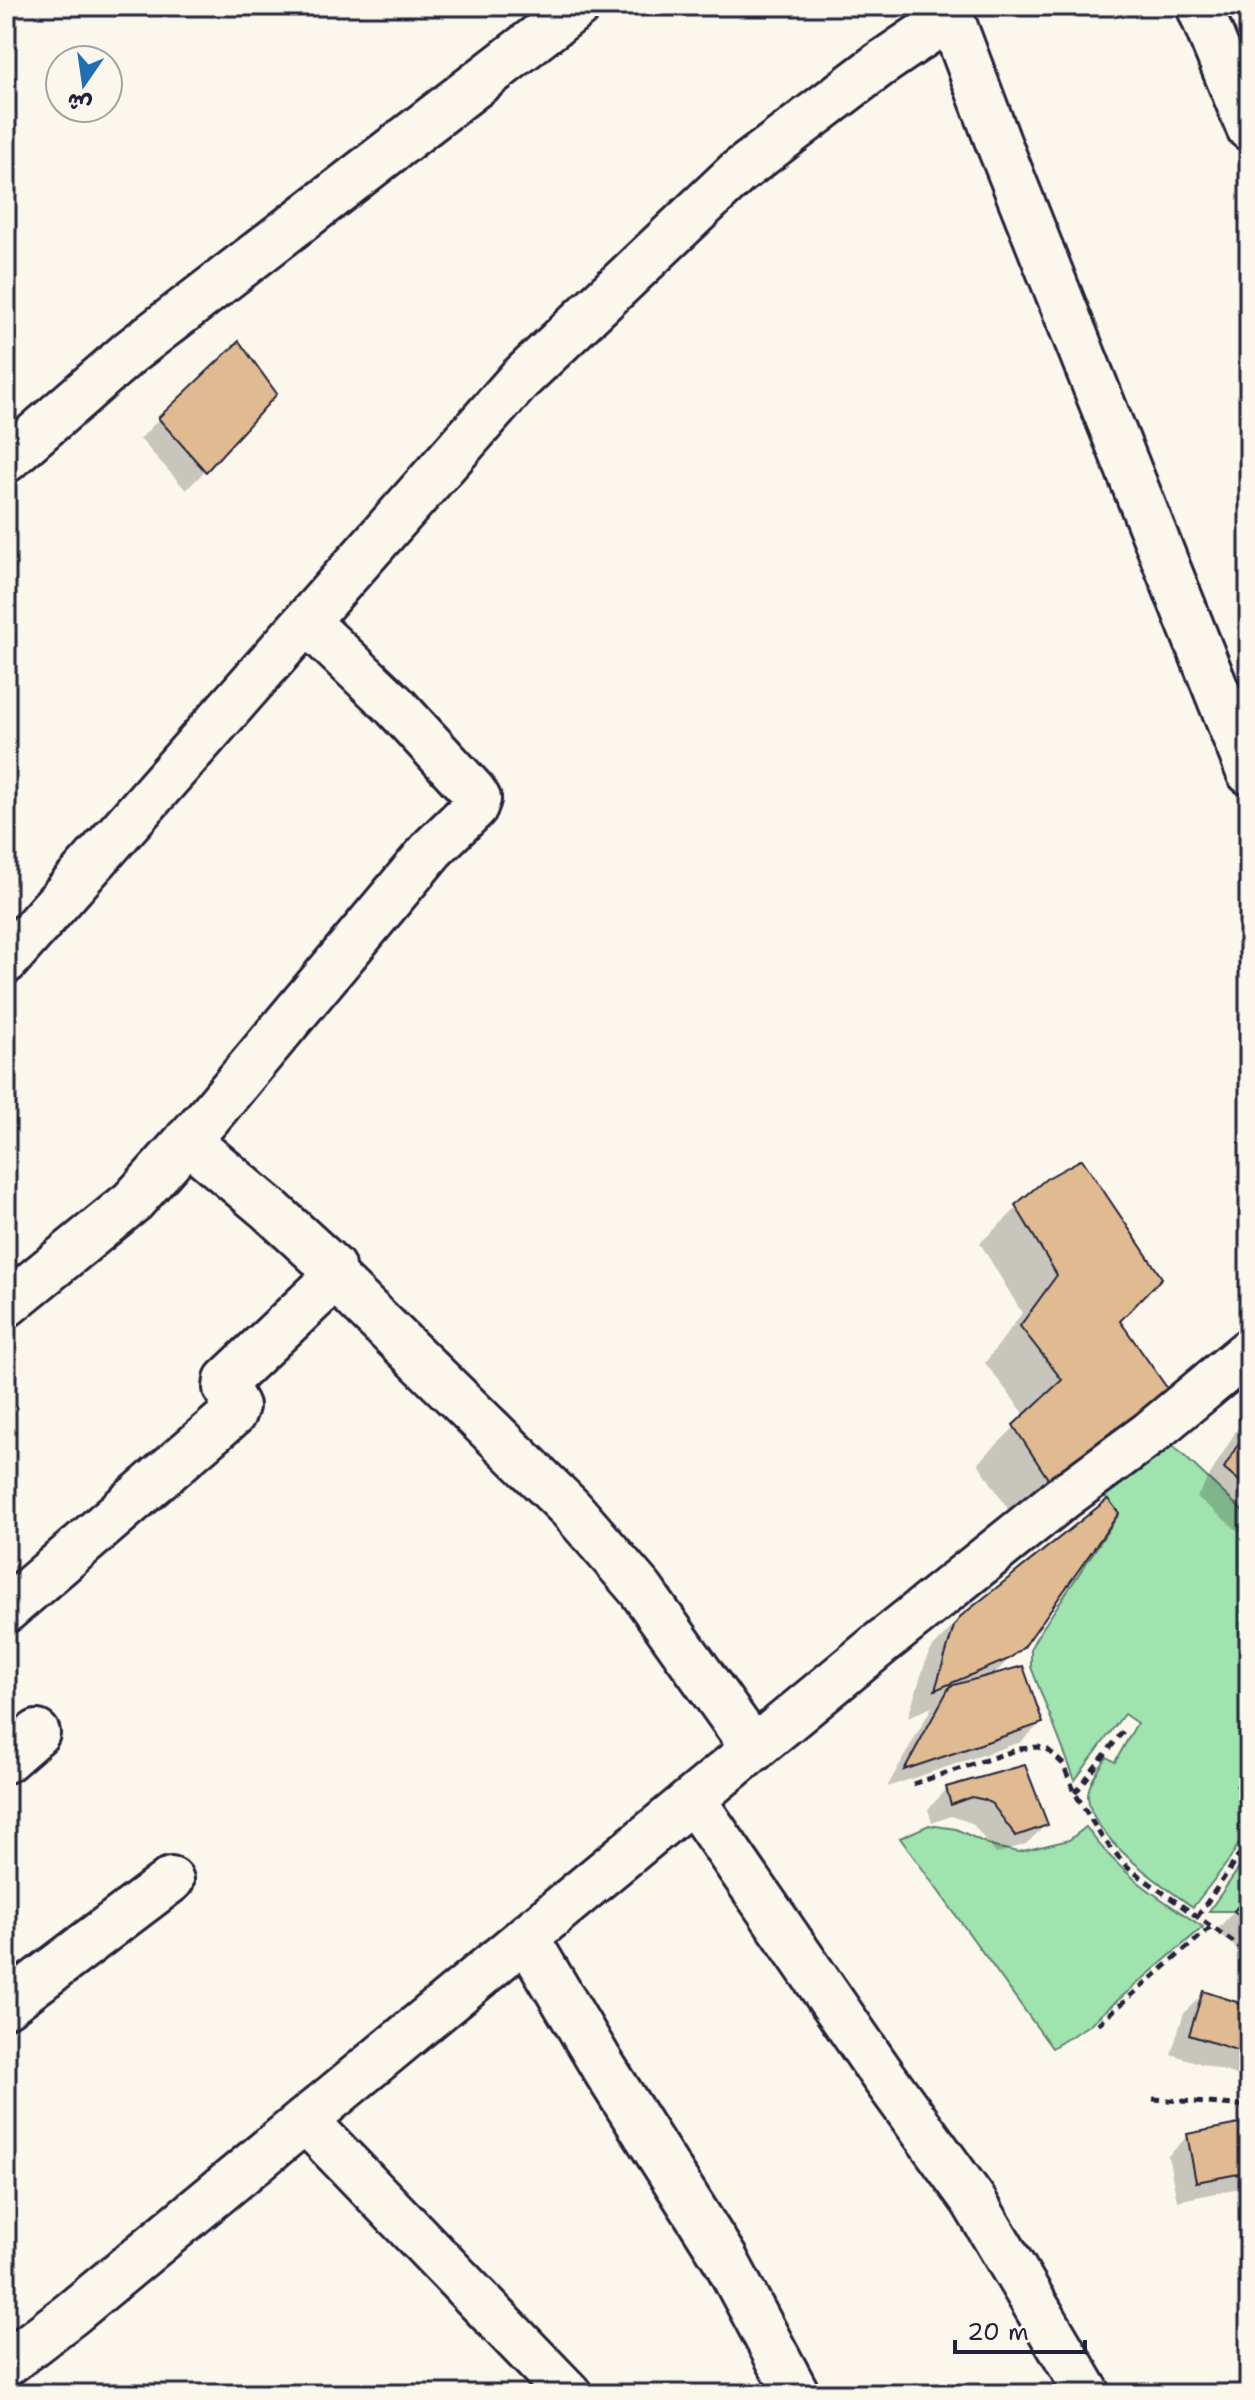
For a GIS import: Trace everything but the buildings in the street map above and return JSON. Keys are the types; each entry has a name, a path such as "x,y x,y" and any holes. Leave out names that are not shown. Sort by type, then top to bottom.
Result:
{"street":[{"path":"6,460 130,352 578,6"},
{"path":"1199,6 1249,128"},
{"path":"6,961 519,380 726,184 949,11 998,142 1249,772"},
{"path":"6,1305 133,1201 433,848 475,807 478,799 395,706 307,622"},
{"path":"187,1140 332,1267 333,1276 571,1509 641,1590 754,1749"},
{"path":"6,1610 233,1414 236,1406 226,1388 227,1380 333,1276"},
{"path":"6,2364 71,2314 916,1614 1062,1498 1149,1434 1249,1351"},
{"path":"693,1800 881,2073 973,2200 1088,2394"},
{"path":"6,2005 171,1880"},
{"path":"526,1937 602,2065 725,2259 797,2394"},
{"path":"305,2120 569,2394"},
{"path":"6,2389 12,2394"}],"path":[{"path":"1075,1793 1124,1730"},
{"path":"913,1784 1019,1749 1038,1747 1056,1756 1101,1836 1128,1868 1249,1953"},
{"path":"1197,1917 1249,1841"},
{"path":"1098,2024 1211,1927"},
{"path":"1153,2099 1249,2106"}],"green space":[{"path":"1165,1438 1249,1517 1249,1555 1242,1564 1249,1573 1249,1775 1245,1773 1236,1786 1249,1797 1249,1826 1230,1859 1193,1907 1130,1859 1101,1827 1092,1811 1088,1796 1092,1781 1107,1757 1115,1762 1137,1723 1124,1714 1075,1780 1031,1667 1031,1648 1036,1638 1119,1514 1103,1494"},
{"path":"929,1825 956,1829 994,1847 1019,1852 1069,1840 1086,1827 1125,1871 1203,1927 1089,2025 1052,2048 900,1838"},
{"path":"1249,1854 1249,1894 1234,1911 1209,1911"}]}
